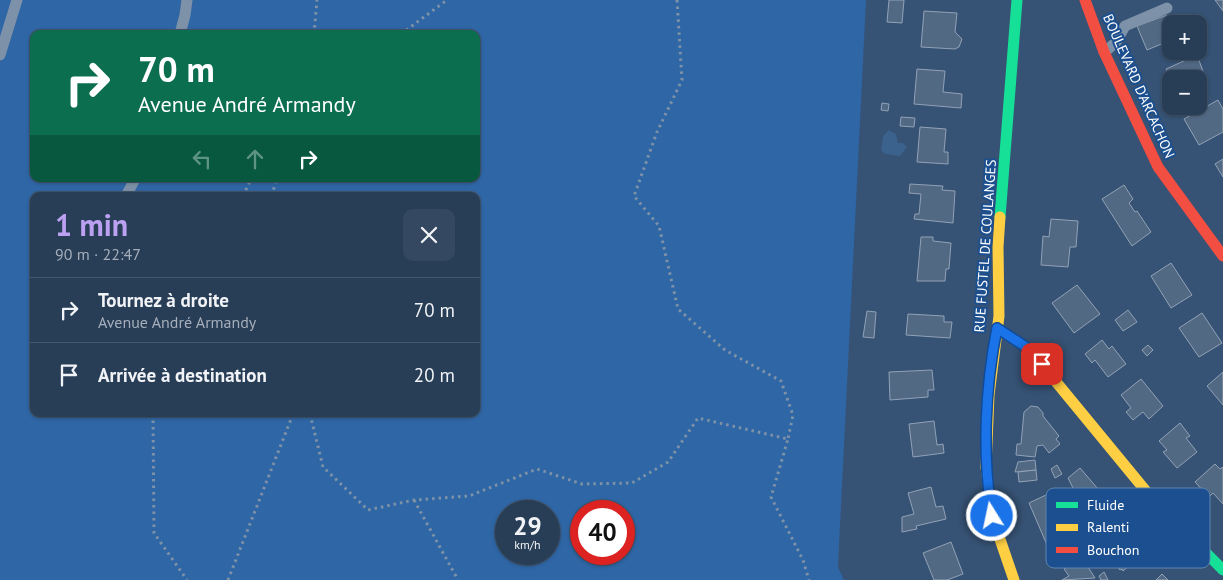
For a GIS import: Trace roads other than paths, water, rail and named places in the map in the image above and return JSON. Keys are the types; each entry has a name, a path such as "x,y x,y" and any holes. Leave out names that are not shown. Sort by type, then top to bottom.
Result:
{"street":[{"name":"RUE FUSTEL DE COULANGES","path":"1014,580 1004,546 992,516 986,468 989,395 997,328 998,247 1017,0"},
{"name":"BOULEVARD D'ARCACHON","path":"1085,0 1104,52 1158,167 1223,256"},
{"path":"997,328 1029,349 1142,488"},
{"path":"1210,557 1223,570"}],"lane":[{"path":"0,55 17,0"},
{"path":"181,30 186,15 187,0"},
{"path":"1104,52 1116,42 1125,26 1167,8"}]}
